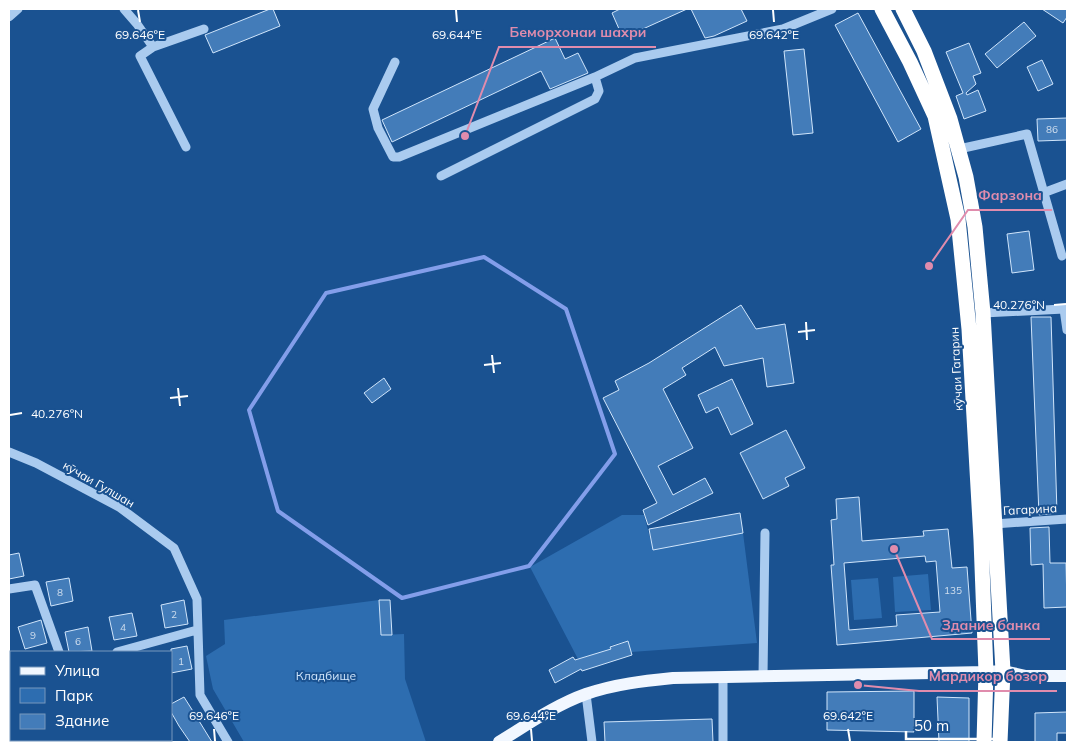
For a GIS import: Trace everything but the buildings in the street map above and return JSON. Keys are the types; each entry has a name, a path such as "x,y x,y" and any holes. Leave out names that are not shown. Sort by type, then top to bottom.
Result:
{"highway":[{"name":"кӯчаи Гагарин","path":"882,9 936,116 958,219 970,339 986,672 984,742"},
{"path":"903,9 924,51 950,119 966,177 975,228 983,313 1003,671 1000,742"}],"main road":[{"path":"499,742 551,710 586,694 629,683 674,678 1003,671 1026,676 1067,676"}],"street":[{"path":"9,17 18,9"},
{"path":"124,9 138,24 153,47"},
{"path":"395,62 373,108 378,128 392,157 399,157 595,77 635,58 783,29 832,9"},
{"path":"186,148 140,56 153,47 204,29"},
{"path":"441,176 595,99 599,91 595,77"},
{"path":"959,149 1027,134 1062,256"},
{"path":"1043,194 1067,184"},
{"path":"983,313 1064,309 1067,330"},
{"name":"кӯчаи Гулшан","path":"9,452 36,463 119,507 174,548 197,600 200,696 228,742"},
{"name":"Гагарина","path":"994,524 1067,520"},
{"path":"763,676 765,533"},
{"path":"9,589 35,585 59,651"},
{"path":"121,651 198,630"},
{"path":"723,677 723,742"},
{"path":"586,694 592,742"}],"highlighted area":[{"path":"484,257 566,309 615,454 529,566 402,598 278,511 249,410 326,293"}],"green space":[{"path":"622,515 644,515 653,549 743,533 757,643 631,652 627,641 610,646 611,649 578,659 530,567"},
{"path":"928,574 931,610 895,612 893,577"},
{"path":"878,578 882,618 854,620 851,580"},
{"name":"Кладбище","path":"379,600 381,635 404,634 405,679 426,742 244,742 213,689 206,656 225,644 224,620"}],"place":[{"name":"Беморхонаи шахри","path":"465,136"},
{"name":"Фарзона","path":"929,266"},
{"name":"Здание банка","path":"894,549"},
{"name":"Мардикор бозор","path":"858,685"}]}
